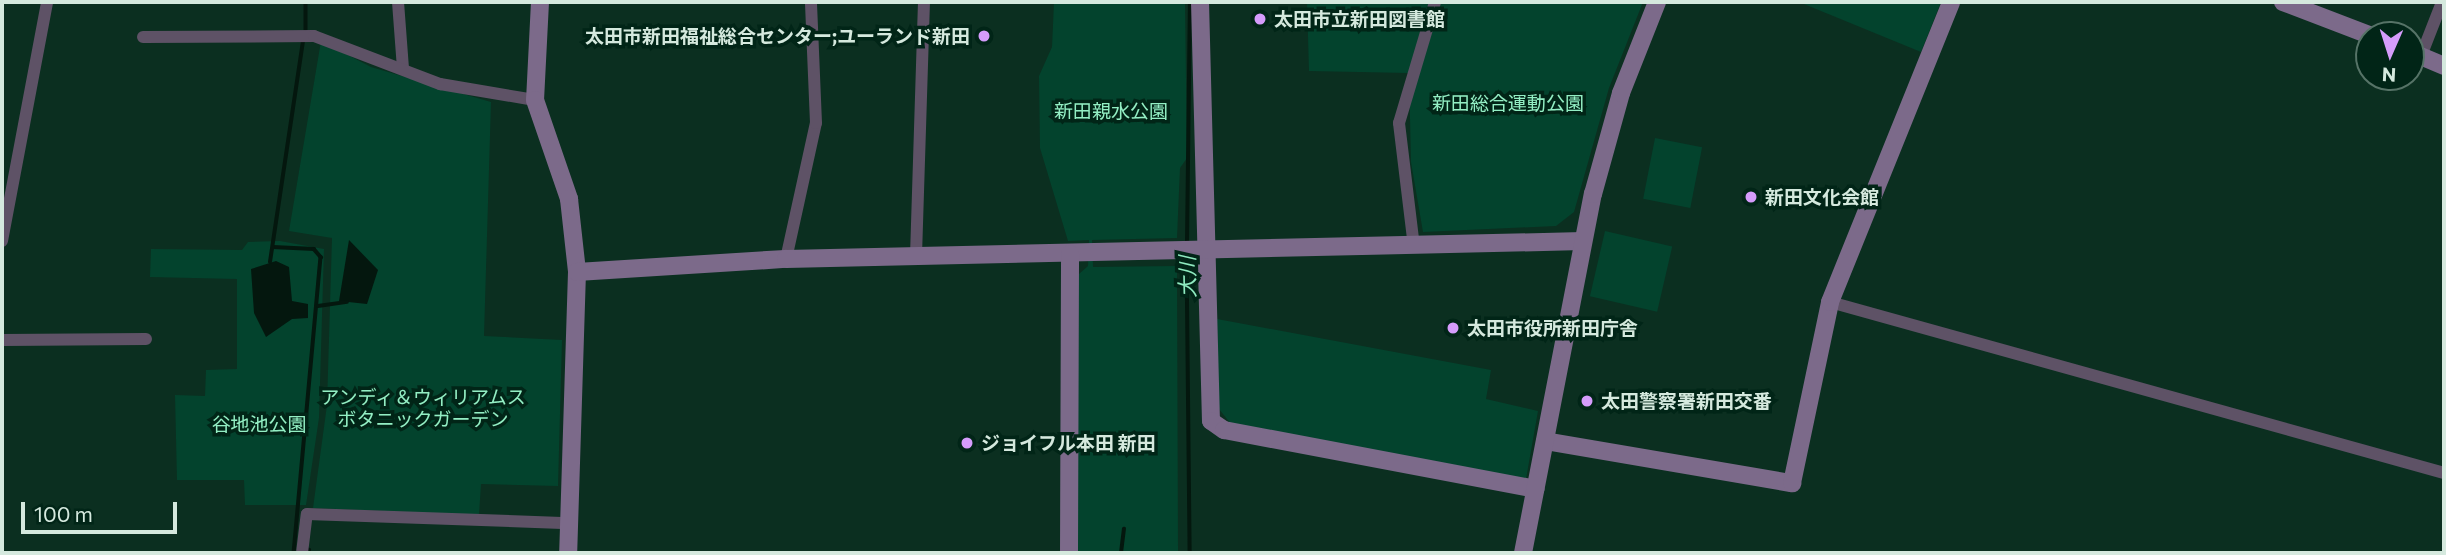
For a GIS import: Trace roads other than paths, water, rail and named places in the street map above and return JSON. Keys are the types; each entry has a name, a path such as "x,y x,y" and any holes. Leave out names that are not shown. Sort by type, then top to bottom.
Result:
{"street":[{"path":"2,241 47,2"},
{"path":"398,2 403,69"},
{"path":"540,2 536,100 569,199 577,272 568,553"},
{"path":"786,259 816,124 810,2"},
{"path":"916,256 923,2"},
{"path":"1200,2 1199,252 1207,408 1216,426 1535,489"},
{"path":"1414,247 1399,123 1435,2"},
{"path":"1523,553 1583,241 1621,93 1657,2"},
{"path":"1545,440 1790,486 1830,302 1951,2"},
{"path":"2283,2 2355,30"},
{"path":"2425,36 2442,2"},
{"path":"143,37 314,36 403,69 491,97 536,100"},
{"path":"2425,58 2444,66"},
{"path":"577,272 786,259 1199,252 1583,241"},
{"path":"1069,553 1070,254"},
{"path":"1830,302 2444,473"},
{"path":"2,340 146,339"},
{"path":"302,553 307,514 569,523"}],"waterway":[{"path":"306,2 306,29"},
{"name":"大川","path":"1187,243 1190,2"},
{"path":"270,262 303,42"},
{"path":"273,247 314,249 321,257 294,553"},
{"name":"大川","path":"1187,254 1190,553"},
{"path":"318,306 347,302"},
{"path":"1121,553 1124,529"}],"place":[{"name":"太田市立新田図書館","path":"1260,19"},
{"name":"太田市新田福祉総合センター;ユーランド新田","path":"984,36"},
{"name":"新田文化会館","path":"1751,197"},
{"name":"太田市役所新田庁舎","path":"1453,328"},
{"name":"太田警察署新田交番","path":"1587,401"},
{"name":"ジョイフル本田 新田","path":"967,443"}],"park label":[{"name":"新田総合運動公園","path":"1508,103"},
{"name":"新田親水公園","path":"1111,111"},
{"name":"アンディ＆ウィリアムス ボタニックガーデン","path":"423,408"},
{"name":"谷地池公園","path":"259,424"}]}
